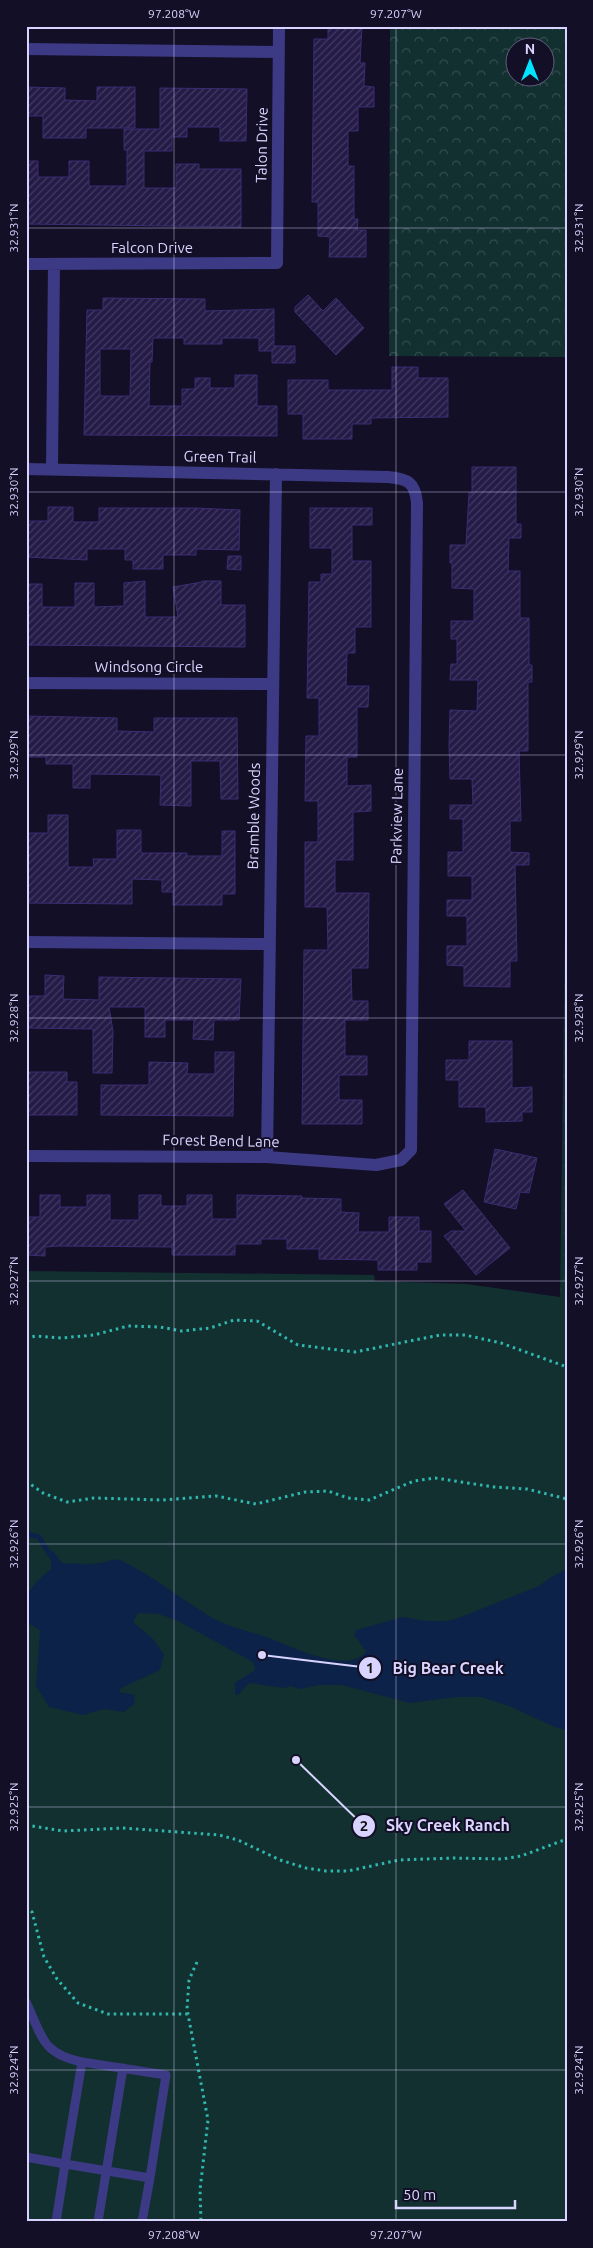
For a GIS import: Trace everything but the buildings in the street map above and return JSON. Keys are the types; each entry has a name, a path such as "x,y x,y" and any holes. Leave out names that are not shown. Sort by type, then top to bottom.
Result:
{"street":[{"name":"Talon Drive","path":"277,263 279,26"},
{"path":"26,49 279,52"},
{"name":"Falcon Drive","path":"26,264 277,263"},
{"path":"52,469 54,264"},
{"name":"Green Trail","path":"26,469 388,477 402,478 410,483"},
{"name":"Bramble Woods","path":"267,1157 268,944 276,474"},
{"name":"Parkview Lane","path":"410,483 415,491 416,503 411,1150"},
{"name":"Windsong Circle","path":"26,683 272,684"},
{"path":"26,942 268,944"},
{"name":"Forest Bend Lane","path":"26,1156 267,1157 376,1164 402,1160 411,1150"}],"lane":[{"path":"26,2002 47,2046 65,2059 166,2075 142,2222"},
{"path":"56,2222 82,2062"},
{"path":"98,2222 123,2068"},
{"path":"26,2158 150,2178"}],"path":[{"path":"26,1338 36,1336 61,1338 94,1334 128,1326 160,1327 182,1331 210,1328 234,1320 257,1321 298,1344 355,1352 440,1335 465,1334 501,1343 567,1367"},
{"path":"26,1481 43,1493 67,1502 94,1498 163,1500 216,1496 256,1504 305,1492 328,1491 348,1498 369,1500 414,1481 435,1478 494,1487 527,1489 567,1499"},
{"path":"26,1825 63,1831 123,1828 219,1836 238,1840 280,1860 306,1868 326,1871 348,1871 399,1860 502,1859 521,1856 567,1839"},
{"path":"26,1907 32,1912 44,1957 57,1979 78,2003 108,2014 188,2014"},
{"path":"197,1962 189,1980 188,2014 208,2120 200,2190 201,2222"}],"green space":[{"path":"390,26 567,26 567,357 389,356"},
{"path":"567,785 567,1298 560,1298"},
{"path":"26,1271 374,1275 375,1281 466,1284 567,1298 567,2222 26,2222"}],"water":[{"path":"45,1550 54,1552 62,1563 90,1564 119,1560 145,1573 209,1616 223,1623 318,1656 346,1661 358,1658 366,1651 354,1635 356,1630 403,1617 426,1621 456,1619 539,1586 567,1569 567,1730 555,1727 509,1706 481,1697 457,1697 410,1703 342,1685 319,1685 300,1689 291,1686 284,1688 249,1683 238,1695 235,1695 235,1683 255,1670 253,1662 178,1621 159,1614 138,1613 133,1622 152,1638 164,1654 160,1670 121,1688 119,1692 135,1695 134,1704 124,1712 104,1709 83,1715 49,1707 36,1686 40,1630 26,1622 26,1596 37,1581 51,1569 51,1561"}],"waterway":[{"path":"26,1534 39,1537 50,1555"}],"place":[{"name":"Big Bear Creek","path":"262,1655"},
{"name":"Sky Creek Ranch","path":"296,1760"}]}
